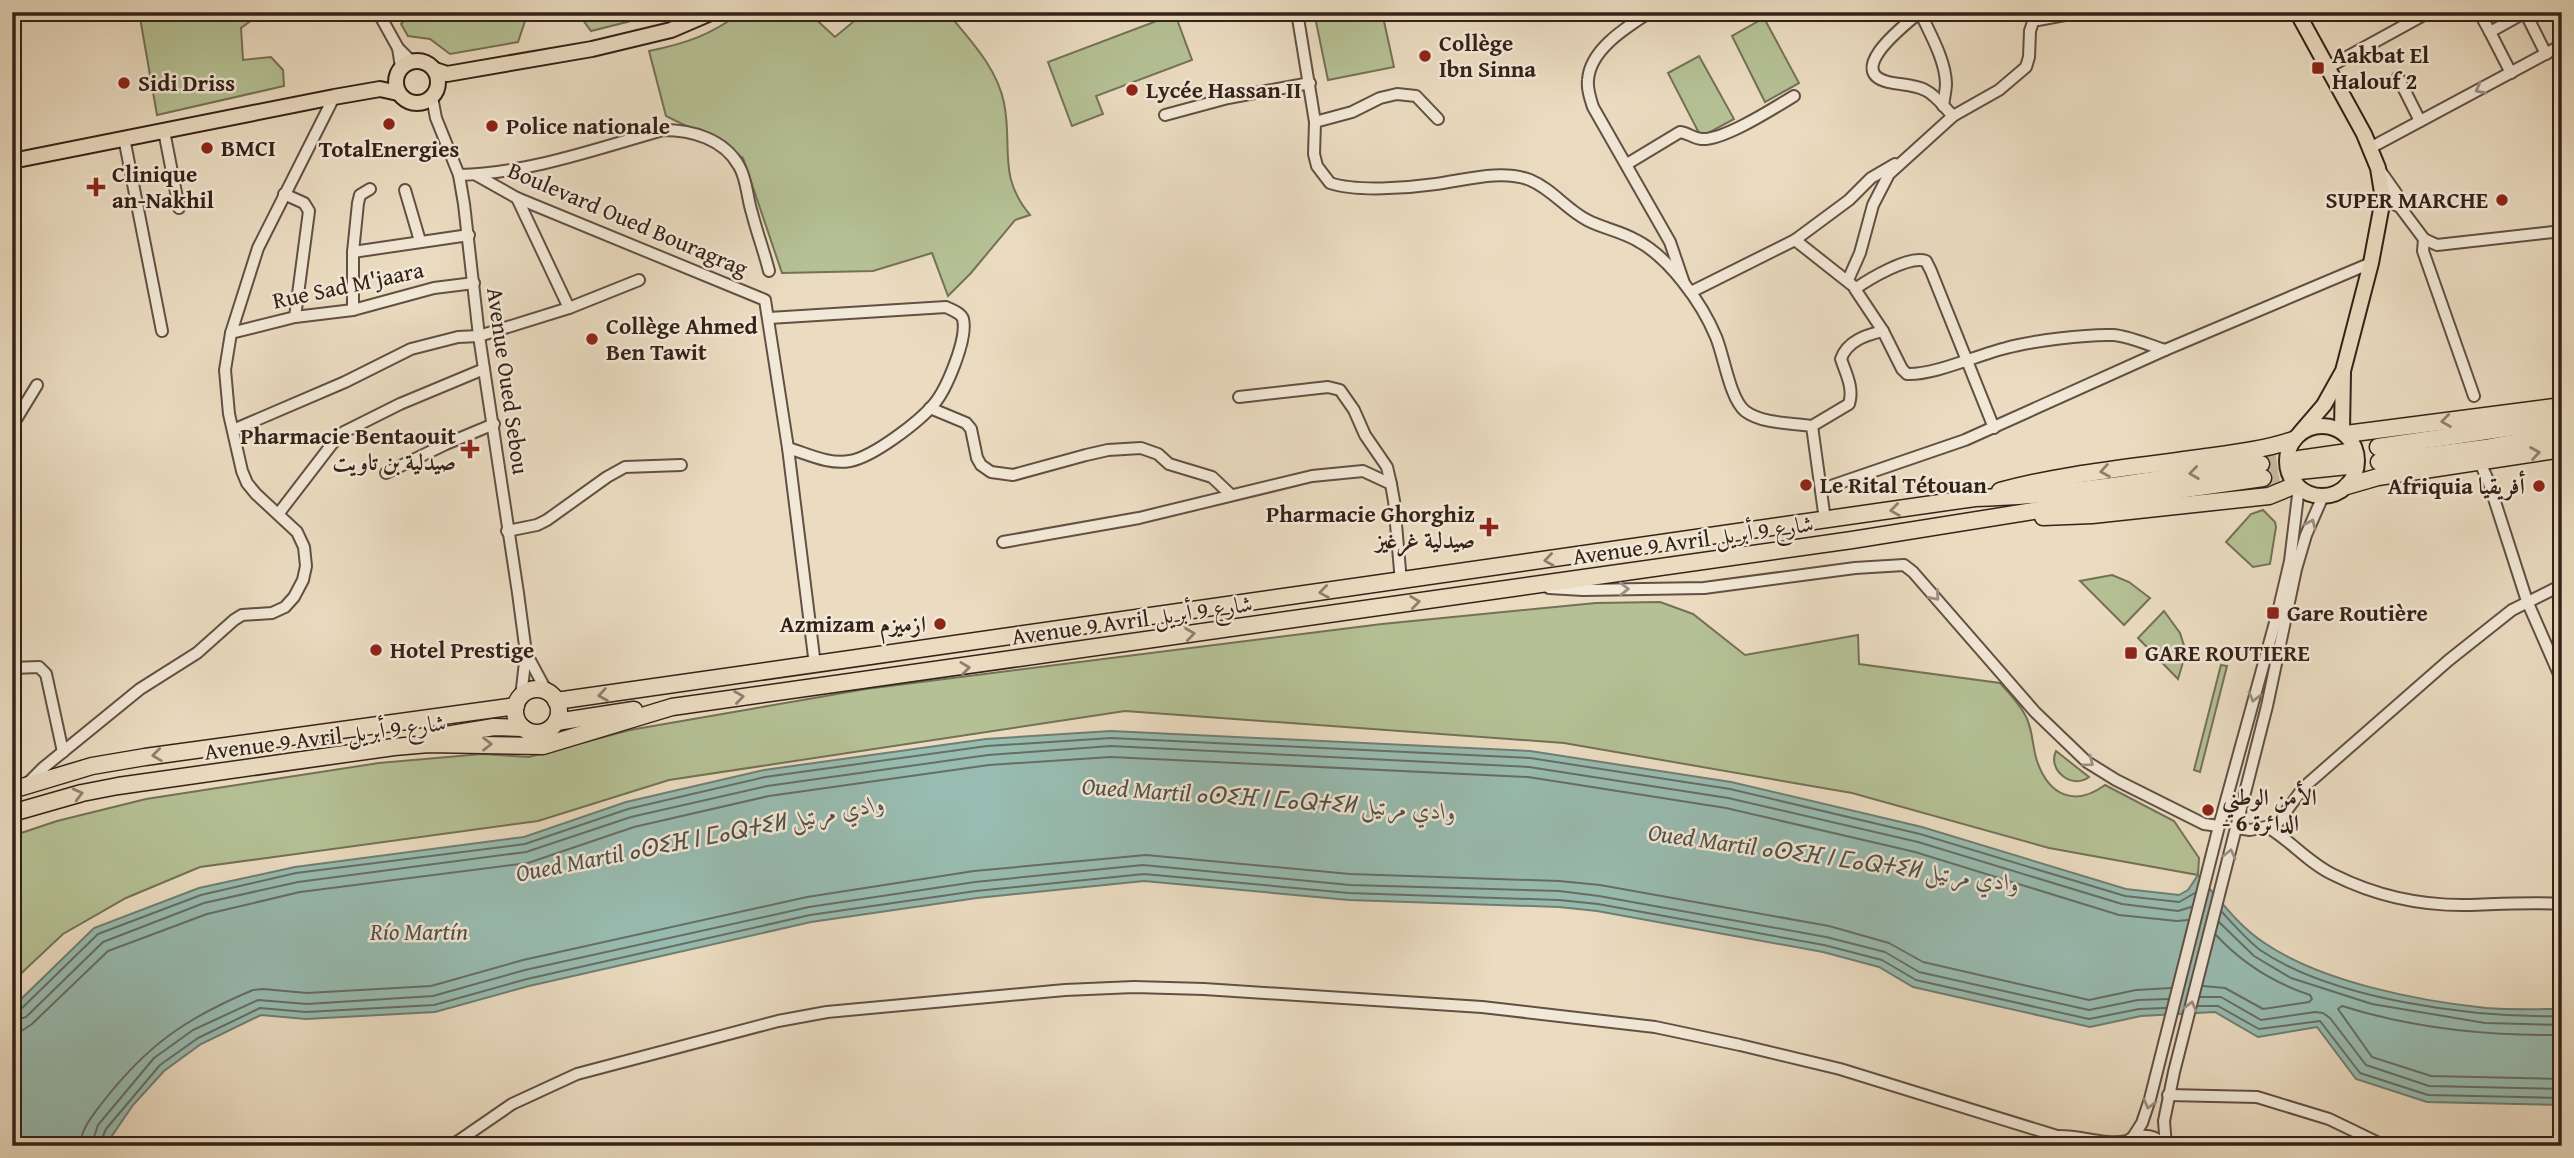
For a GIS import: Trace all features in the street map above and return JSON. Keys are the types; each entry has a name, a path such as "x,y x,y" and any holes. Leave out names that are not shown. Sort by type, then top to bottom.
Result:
{"highway":[{"path":"2344,432 2562,406"},
{"path":"2562,420 2379,454 2485,448 2562,434"},
{"path":"1975,498 2022,485 2104,471 2264,449 2297,436"},
{"path":"2347,486 2378,477 2562,449"},
{"path":"1991,517 2066,517 2269,496 2298,476 2348,459"},
{"name":"Avenue 9 Avril شارع 9 أبريل","path":"12,813 82,793 118,786 394,747 429,744 543,746 672,708 1852,540 2262,471 2010,498 1975,498 815,665 551,696"},
{"path":"523,728 515,714 518,701 530,691 551,696 558,708 556,722"},
{"name":"Avenue 9 Avril شارع 9 أبريل","path":"19,788 92,766 518,701"},
{"path":"394,747 432,737 494,727 523,728 541,733 556,722 672,708"}],"main road":[{"path":"380,89 402,68 424,62 440,75 592,49 671,30 713,12"},
{"path":"2297,12 2370,148 2378,168 2383,199 2371,263 2343,370 2324,405 2289,448 2287,462 2290,475 2298,476 2306,492 2323,496 2347,486 2358,461 2355,447 2344,432 2343,370"},
{"path":"402,68 395,85 405,100 414,103 427,99 440,75"},
{"path":"12,161 334,97 380,89 398,93"},
{"path":"2297,436 2320,425 2344,432"}],"street":[{"path":"379,12 398,48 402,68"},
{"path":"1297,12 1315,122 1314,154 1317,166 1330,183 1350,188 1433,185 1515,176 1539,185 1588,220 1639,241 1652,250 1688,289"},
{"path":"1650,12 1606,44 1593,63 1588,77 1588,90 1594,107 1670,242 1688,289 1716,335 1736,398 1744,410 1763,419 1812,426 1849,404 1852,395 1849,377 1841,359 1843,352 1850,344 1866,335 1883,331"},
{"path":"1943,106 1946,83 1943,70 1935,44 1920,12 1880,50 1872,63 1872,71 1887,82 1924,89 1953,116"},
{"path":"1688,289 1795,240 1849,200 1871,178 1901,161 1927,141 1953,116 1999,90 2026,67 2029,57 2030,16 2043,20 2081,12"},
{"path":"2328,68 2429,12"},
{"path":"2479,12 2511,72"},
{"path":"2490,32 2525,12 2546,54"},
{"path":"2370,148 2562,45"},
{"path":"2398,77 2420,121"},
{"path":"1165,115 1228,98 1310,83"},
{"path":"1315,122 1353,112 1380,98 1397,93 1416,96 1438,119"},
{"path":"1627,164 1680,132 1702,139 1721,135 1762,116 1794,96"},
{"path":"19,788 140,689 204,649 234,620 242,615 272,613 285,607 303,580 306,566 304,547 297,532 256,494 242,471 225,393 225,370 231,333 258,248 334,97"},
{"name":"Avenue Oued Sebou","path":"427,99 459,175 469,235 479,335 526,653 518,701"},
{"path":"459,175 505,172 550,163 663,130 680,130 710,139 723,148 740,167 769,271"},
{"path":"164,131 179,208"},
{"path":"124,138 162,331"},
{"path":"1851,285 1879,191 1901,161"},
{"path":"2378,168 2424,239 2437,245 2562,231"},
{"name":"Boulevard Oued Bouragrag","path":"476,175 517,198 765,300 769,318"},
{"path":"353,310 353,251 358,203 360,195 370,189"},
{"path":"405,190 420,241"},
{"path":"284,194 304,203 309,211 295,317"},
{"path":"517,198 569,308"},
{"path":"2383,199 2405,211"},
{"path":"353,251 469,235"},
{"path":"2424,239 2423,251 2474,396"},
{"path":"1795,240 1851,285 1883,331 1907,374 1917,374 2007,347 2114,335 2165,349"},
{"path":"1851,285 1917,259 1926,261 1994,428"},
{"path":"1822,489 1933,452 1994,428 2165,349 2371,263"},
{"path":"233,430 315,396 411,349 458,337 479,335 569,308 639,280"},
{"name":"Rue Sad M'jaara","path":"231,333 295,317 353,310 434,288 474,283"},
{"path":"788,448 834,462 852,461 889,441 915,422 943,391 963,336 963,319 946,307 769,318 815,665"},
{"path":"279,513 344,432 400,404 484,369"},
{"path":"12,426 37,385"},
{"path":"1239,397 1328,387 1340,390 1354,410 1365,435 1387,467 1401,582"},
{"path":"930,408 965,423 971,429 977,458 981,466 991,472 1013,475 1108,450 1141,448 1158,454 1169,464 1212,477 1231,495"},
{"path":"386,473 494,424"},
{"path":"1812,426 1825,520"},
{"path":"2479,461 2488,480 2527,601 2562,681"},
{"path":"507,531 537,525 547,520 600,481 625,467 681,465"},
{"path":"1003,542 1139,518 1312,476 1363,471 1391,484"},
{"path":"2128,1141 2146,1115 2290,561 2298,476"},
{"path":"2165,1146 2164,1121 2168,1095 2267,706 2296,569 2306,535 2323,496"},
{"path":"1531,586 1583,590 1704,588 1855,568 1904,565 2035,712 2087,762 2116,780 2204,824 2219,826"},
{"path":"2236,828 2269,828 2276,825 2293,799 2311,781 2449,660 2527,601 2562,585"},
{"name":"Avenue Oued Sebou","path":"526,653 551,696"},
{"path":"12,668 39,667 46,674 62,752"},
{"path":"2269,828 2291,842 2325,871 2361,887 2397,897 2452,905 2526,901 2562,904"},
{"path":"451,1146 512,1104 566,1079 625,1060 778,1021 827,1012 1065,990 1134,987 1482,1007 1655,1027 1840,1069 2057,1136 2080,1137 2103,1143 2151,1136 2165,1146"},
{"path":"2168,1095 2257,1097 2329,1119 2385,1146"},
{"path":"2057,1136 2073,1146"}],"green space":[{"path":"139,12 230,12 232,19 246,12 260,14 241,28 243,60 271,57 283,70 284,86 157,115"},
{"path":"412,12 528,12 518,42 450,54 430,39 408,36 401,24"},
{"path":"577,12 667,12 591,31"},
{"path":"742,12 808,12 835,37 865,12 947,12 981,54 995,77 1004,103 1013,187 1030,215 1015,220 948,296 932,253 873,271 782,273 743,158 715,140 666,116 649,51 698,37"},
{"path":"1314,12 1382,12 1394,67 1328,80"},
{"path":"1175,14 1192,60 1096,96 1103,114 1072,126 1048,62"},
{"path":"1764,18 1799,83 1765,102 1732,36"},
{"path":"1699,56 1734,119 1701,137 1668,73"},
{"path":"2263,510 2275,522 2276,527 2270,564 2253,567 2226,542 2251,514"},
{"path":"2112,575 2129,582 2150,598 2124,625 2080,581"},
{"path":"1660,602 1693,614 1745,655 1858,635 1859,664 2000,683 2027,718 2037,761 2048,783 2056,790 2073,796 2094,792 2105,785 2174,821 2199,858 2198,875 2049,848 1852,793 1564,743 1125,711 669,780 538,821 200,867 126,898 63,934 12,982 12,836 57,821 146,799 379,763 482,754 529,757 630,730 866,689 1382,624 1596,603"},
{"path":"2164,611 2180,633 2186,652 2178,679 2138,638"},
{"path":"2221,665 2227,666 2200,772 2194,770"},
{"path":"2056,751 2089,777 2075,781 2063,776 2055,765"}],"water":[{"name":"Río Martín","path":"1111,731 1530,751 1731,782 1922,827 2126,889 2179,895 2188,890 2198,875 2256,937 2315,969 2372,988 2431,1000 2486,1008 2562,1009 2562,1105 2427,1102 2356,1079 2317,1027 2258,1037 2215,1012 2141,1016 2090,1027 1913,987 1879,967 1823,952 1597,911 1559,907 1349,900 1144,881 977,898 811,922 529,986 435,1012 306,1019 261,1015 201,1044 164,1071 133,1105 105,1146 12,1146 14,1006 94,928 199,888 295,867 524,837 626,802 764,770 986,739"}],"tunnel":[{"path":"2348,452 2378,447"},
{"path":"2261,464 2299,459"},
{"path":"2348,466 2379,462"},
{"path":"2263,478 2299,471"}],"place":[{"name":"Collège Ibn Sinna","path":"1425,56"},
{"name":"Aakbat El Halouf 2","path":"2318,68"},
{"name":"Sidi Driss","path":"124,83"},
{"name":"Lycée Hassan II","path":"1132,90"},
{"name":"TotalEnergies","path":"389,124"},
{"name":"Police nationale","path":"492,126"},
{"name":"BMCI","path":"207,148"},
{"name":"Clinique an-Nakhil","path":"96,187"},
{"name":"SUPER MARCHE","path":"2502,200"},
{"name":"Collège Ahmed Ben Tawit","path":"592,339"},
{"name":"Pharmacie Bentaouit صيدلية بن تاويت","path":"470,449"},
{"name":"Le Rital Tétouan","path":"1806,485"},
{"name":"Afriquia أفريقيا","path":"2539,486"},
{"name":"Pharmacie Ghorghiz صيدلية غرغيز","path":"1489,527"},
{"name":"Gare Routière","path":"2273,613"},
{"name":"Azmizam ازميزم","path":"940,624"},
{"name":"Hotel Prestige","path":"376,650"},
{"name":"GARE ROUTIERE","path":"2131,653"},
{"name":"الأمن الوطني - الدائرة 6","path":"2208,810"}],"water label":[{"name":"Oued Martil ⴰⵙⵉⴼ ⵏ ⵎⴰⵕⵜⵉⵍ وادي مرتيل","path":"1269,799"},
{"name":"Oued Martil ⴰⵙⵉⴼ ⵏ ⵎⴰⵕⵜⵉⵍ وادي مرتيل","path":"700,838"},
{"name":"Oued Martil ⴰⵙⵉⴼ ⵏ ⵎⴰⵕⵜⵉⵍ وادي مرتيل","path":"1834,858"}]}
